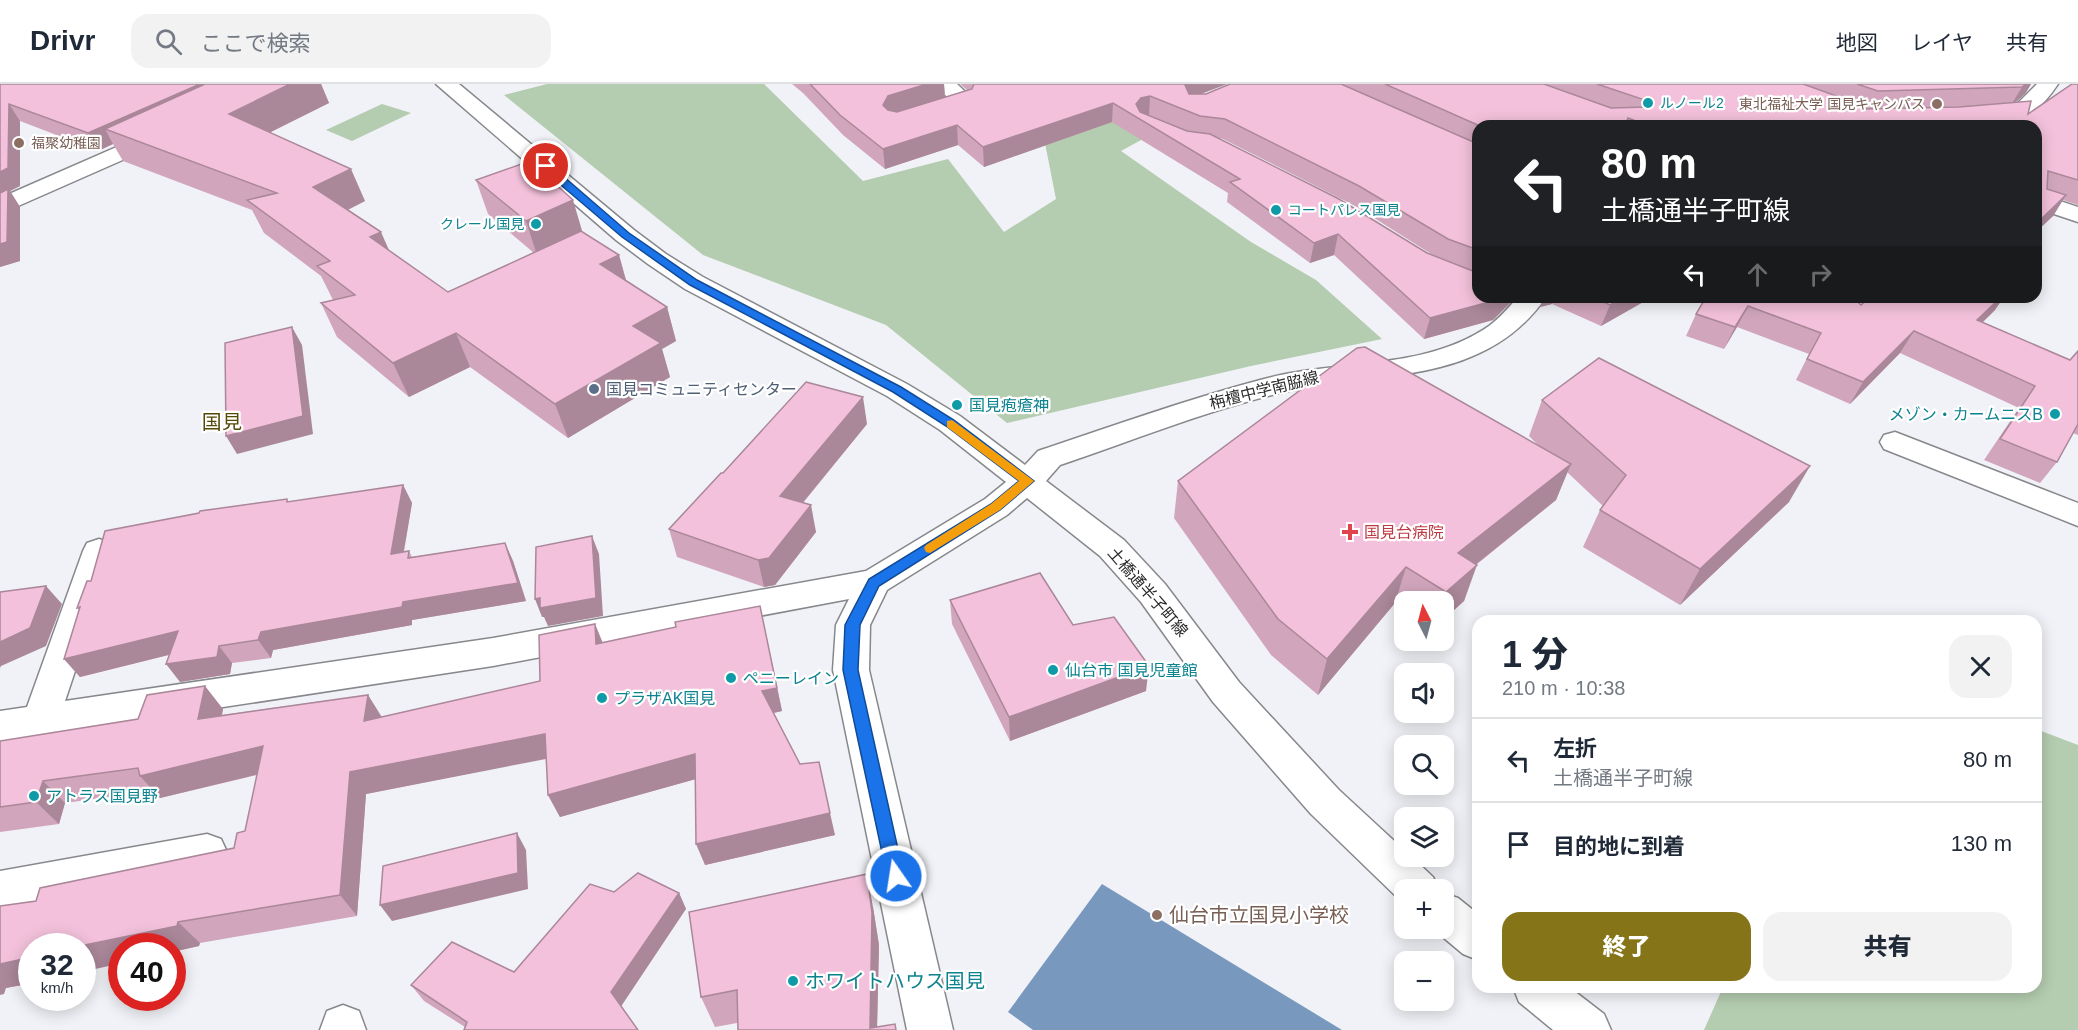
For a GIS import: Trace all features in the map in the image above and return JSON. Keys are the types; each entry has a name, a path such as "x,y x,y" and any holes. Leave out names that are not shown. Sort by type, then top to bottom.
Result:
{"street":[{"name":"土橋通半子町線","path":"446,84 625,235 657,258 694,283 897,390 950,423 1112,548 1153,593 1226,692 1325,802 1406,879"},
{"path":"909,120 964,101 945,84"},
{"path":"1968,117 2014,116 2028,110 2048,84"},
{"path":"0,207 176,128"},
{"path":"2042,202 2078,215"},
{"name":"栴檀中学南脇線","path":"874,582 996,507 1028,481 1049,458 1234,396 1307,377 1424,363 1477,345 1518,317 1520,303"},
{"path":"1895,442 2078,515"},
{"path":"41,719 99,552"},
{"path":"0,726 493,652 874,582"},
{"path":"874,582 853,625 851,670 930,1030"},
{"path":"0,890 207,852"},
{"path":"1454,921 1472,935"},
{"path":"1542,993 1588,1030"}],"green space":[{"path":"547,84 764,84 863,181 948,159 1004,232 1056,199 1044,138 1112,116 1152,134 1121,151 1251,242 1316,280 1382,339 1251,366 1007,423 886,325 703,255 504,95"},
{"path":"382,104 411,113 352,141 326,130"},
{"path":"2042,731 2078,745 2078,1030 1704,1030 1720,993 2042,993"}],"water":[{"path":"1102,884 1342,1030 1033,1030 1008,1012"}],"building":[{"path":"0,84 200,84 88,133 9,104 8,168 0,172"},
{"path":"205,84 290,84 229,114 351,169 313,187 381,232 370,237 448,292 581,231 619,255 600,264 667,307 633,326 661,343 555,404 456,333 393,363 321,303 355,295 317,266 330,261 247,200 277,193 105,129"},
{"path":"810,84 927,84 888,96 883,105 888,110 897,112 972,89 974,84 1186,84 1189,94 1206,94 1230,84 1341,84 1472,141 1472,248 1448,239 1359,186 1225,119 1200,116 1150,96 1141,98 1136,104 1140,112 1187,131 1210,134 1339,199 1427,253 1472,271 1472,303 1485,303 1430,318 1338,234 1314,243 1230,182 1240,179 1113,103 983,147 957,125 883,149 840,115"},
{"path":"1385,84 1544,84 1611,108 1646,107 1642,99 1597,84 1803,84 1859,104 1861,109 1959,107 2031,101 2028,114 2072,84 2078,84 2078,180 2048,171 2047,189 2066,195 2042,218 2042,120 1633,120 1628,118 1627,120 1472,120 1472,122"},
{"path":"1857,84 2026,84 2022,87 1878,91"},
{"path":"530,161 573,200 526,221 476,180"},
{"path":"8,189 7,242 0,244 0,193"},
{"path":"1702,303 1859,303 1861,305 1863,303 1995,303 1977,320 2070,360 2078,351 2078,424 2057,462 2000,439 2035,386 1914,331 1863,382 1807,359 1821,333 1748,306 1735,327 1696,314"},
{"path":"292,327 303,416 226,436 225,343"},
{"path":"1365,347 1571,464 1458,553 1477,565 1447,591 1406,567 1327,659 1278,619 1178,481 1357,348"},
{"path":"1599,358 1810,466 1700,569 1600,510 1626,475 1542,400"},
{"path":"806,382 863,397 780,496 811,505 769,558 758,560 669,529 723,473"},
{"path":"403,485 391,554 409,551 408,558 505,543 518,583 403,602 402,607 261,632 258,640 219,646 217,657 166,664 178,631 64,659 80,607 77,608 87,581 91,581 105,531 200,511 287,499 287,502"},
{"path":"592,536 596,598 540,608 540,598 535,599 536,547"},
{"name":"仙台市 国見児童館","path":"1040,573 1073,625 1114,617 1149,666 1009,717 950,600"},
{"path":"46,586 30,628 0,642 0,592"},
{"path":"760,606 777,688 762,691 800,764 819,762 830,813 696,844 695,754 548,795 545,734 350,772 340,895 178,922 177,926 143,933 108,933 108,940 96,943 96,933 18,933 18,960 0,964 0,906 36,901 40,888 234,848 237,833 245,831 263,746 140,776 138,768 43,781 36,802 0,807 0,741 138,719 147,695 205,686 198,719 368,695 364,721 540,681 539,635 595,624 596,644 676,627 675,622"},
{"path":"517,833 518,873 380,905 383,866"},
{"path":"638,873 679,893 611,992 638,1030 464,1030 467,1022 411,985 452,942 514,972 590,884 614,892"},
{"path":"867,874 872,913 870,1028 895,1024 896,1030 738,1030 737,990 701,997 689,912"}],"slow traffic":[{"path":"930,548 996,507 1028,481 952,424"}],"place":[{"name":"ルノール2","path":"1648,103"},
{"name":"東北福祉大学 国見キャンパス","path":"1937,104"},
{"name":"福聚幼稚園","path":"19,143"},
{"name":"コートパレス国見","path":"1276,210"},
{"name":"クレール国見","path":"536,224"},
{"name":"国見コミュニティセンター","path":"594,389"},
{"name":"国見疱瘡神","path":"957,405"},
{"name":"メゾン・カームニスB","path":"2055,414"},
{"name":"国見台病院","path":"1350,532"},
{"name":"仙台市 国見児童館","path":"1053,670"},
{"name":"ペニーレイン","path":"731,678"},
{"name":"プラザAK国見","path":"602,698"},
{"name":"アトラス国見野","path":"34,796"},
{"name":"仙台市立国見小学校","path":"1157,915"},
{"name":"ホワイトハウス国見","path":"793,981"}],"district":[{"name":"国見","path":"222,422"}],"route":[{"path":"546,166 625,235 694,283 897,390 950,423 1028,481 996,507 874,582 853,625 851,670 896,876"}]}
